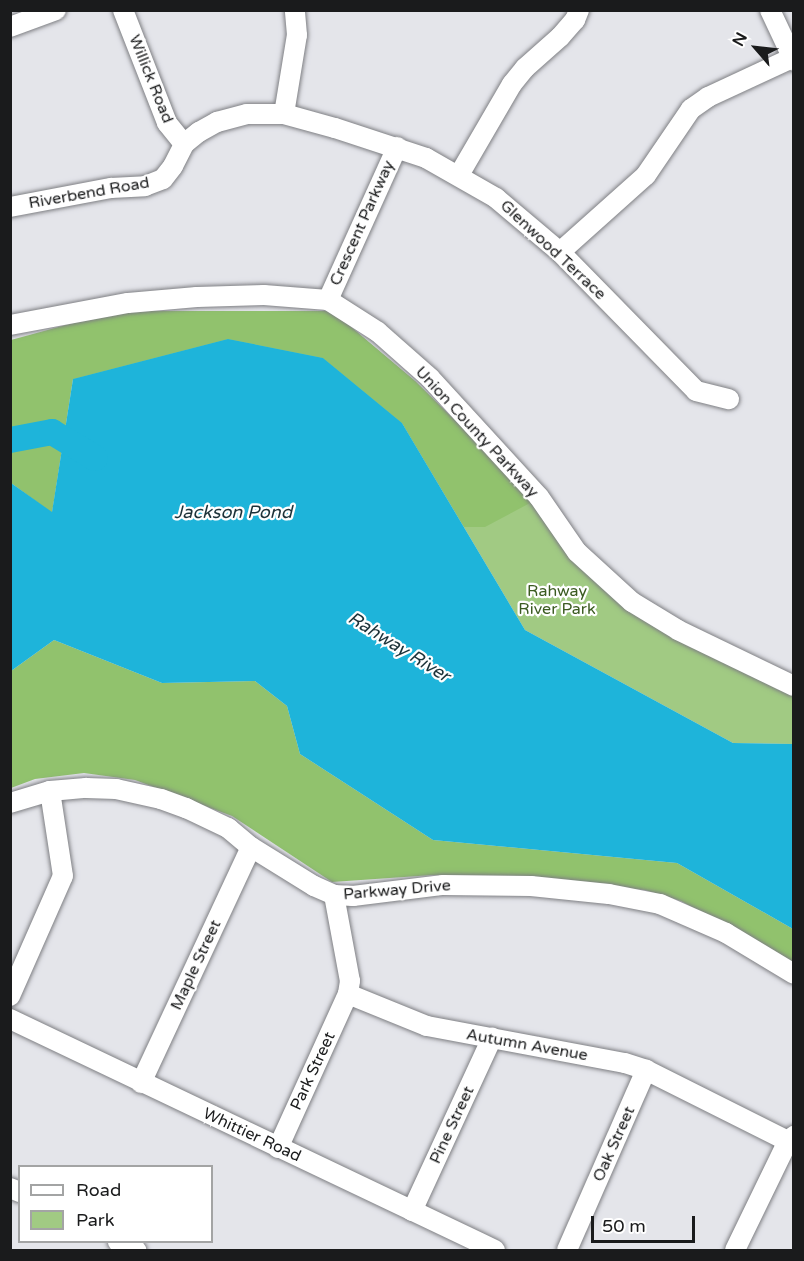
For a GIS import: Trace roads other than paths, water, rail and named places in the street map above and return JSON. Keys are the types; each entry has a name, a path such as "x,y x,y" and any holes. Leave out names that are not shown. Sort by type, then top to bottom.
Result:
{"street":[{"path":"10,27 56,10"},
{"name":"Willick Road","path":"123,10 167,123 184,144"},
{"path":"284,114 297,35 295,10"},
{"path":"459,175 512,84 560,37 575,20 579,10"},
{"path":"560,252 646,175 691,109 708,97 793,60 770,10"},
{"name":"Riverbend Road","path":"10,207 111,188 145,186 163,179 174,166 184,144 217,122 248,114 284,114"},
{"name":"Glenwood Terrace","path":"284,114 397,147 459,175 496,198 560,252 696,391 729,399"},
{"name":"Crescent Parkway","path":"328,300 397,147"},
{"name":"Union County Parkway","path":"10,325 128,303 197,297 264,295 328,300 378,332 430,378 539,497 577,552 632,602 678,630 794,686"},
{"name":"Parkway Drive","path":"10,803 50,791 86,788 116,789 161,799 218,822 251,847 314,886 334,895 354,896 443,885 531,886 609,894 660,904 695,917 726,933 794,974"},
{"path":"10,996 63,876 50,791"},
{"name":"Maple Street","path":"141,1083 251,847"},
{"path":"334,895 350,981 348,994"},
{"name":"Autumn Avenue","path":"348,994 411,1021 625,1063 646,1070 791,1139"},
{"name":"Park Street","path":"278,1148 348,994"},
{"name":"Whittier Road","path":"10,1019 495,1251"},
{"name":"Pine Street","path":"412,1211 492,1038"},
{"name":"Oak Street","path":"567,1251 646,1070"},
{"path":"735,1251 791,1139"},
{"path":"120,1243 136,1251"}],"water":[{"name":"Jackson Pond","path":"228,339 323,358 402,423 525,630 733,743 793,744 793,929 677,863 433,840 300,754 287,706 255,681 162,683 54,640 11,671 11,483 52,512 73,379"}],"waterway":[{"name":"Rahway River","path":"10,440 52,432 95,458"}],"park label":[{"name":"Rahway River Park","path":"557,600"}]}
